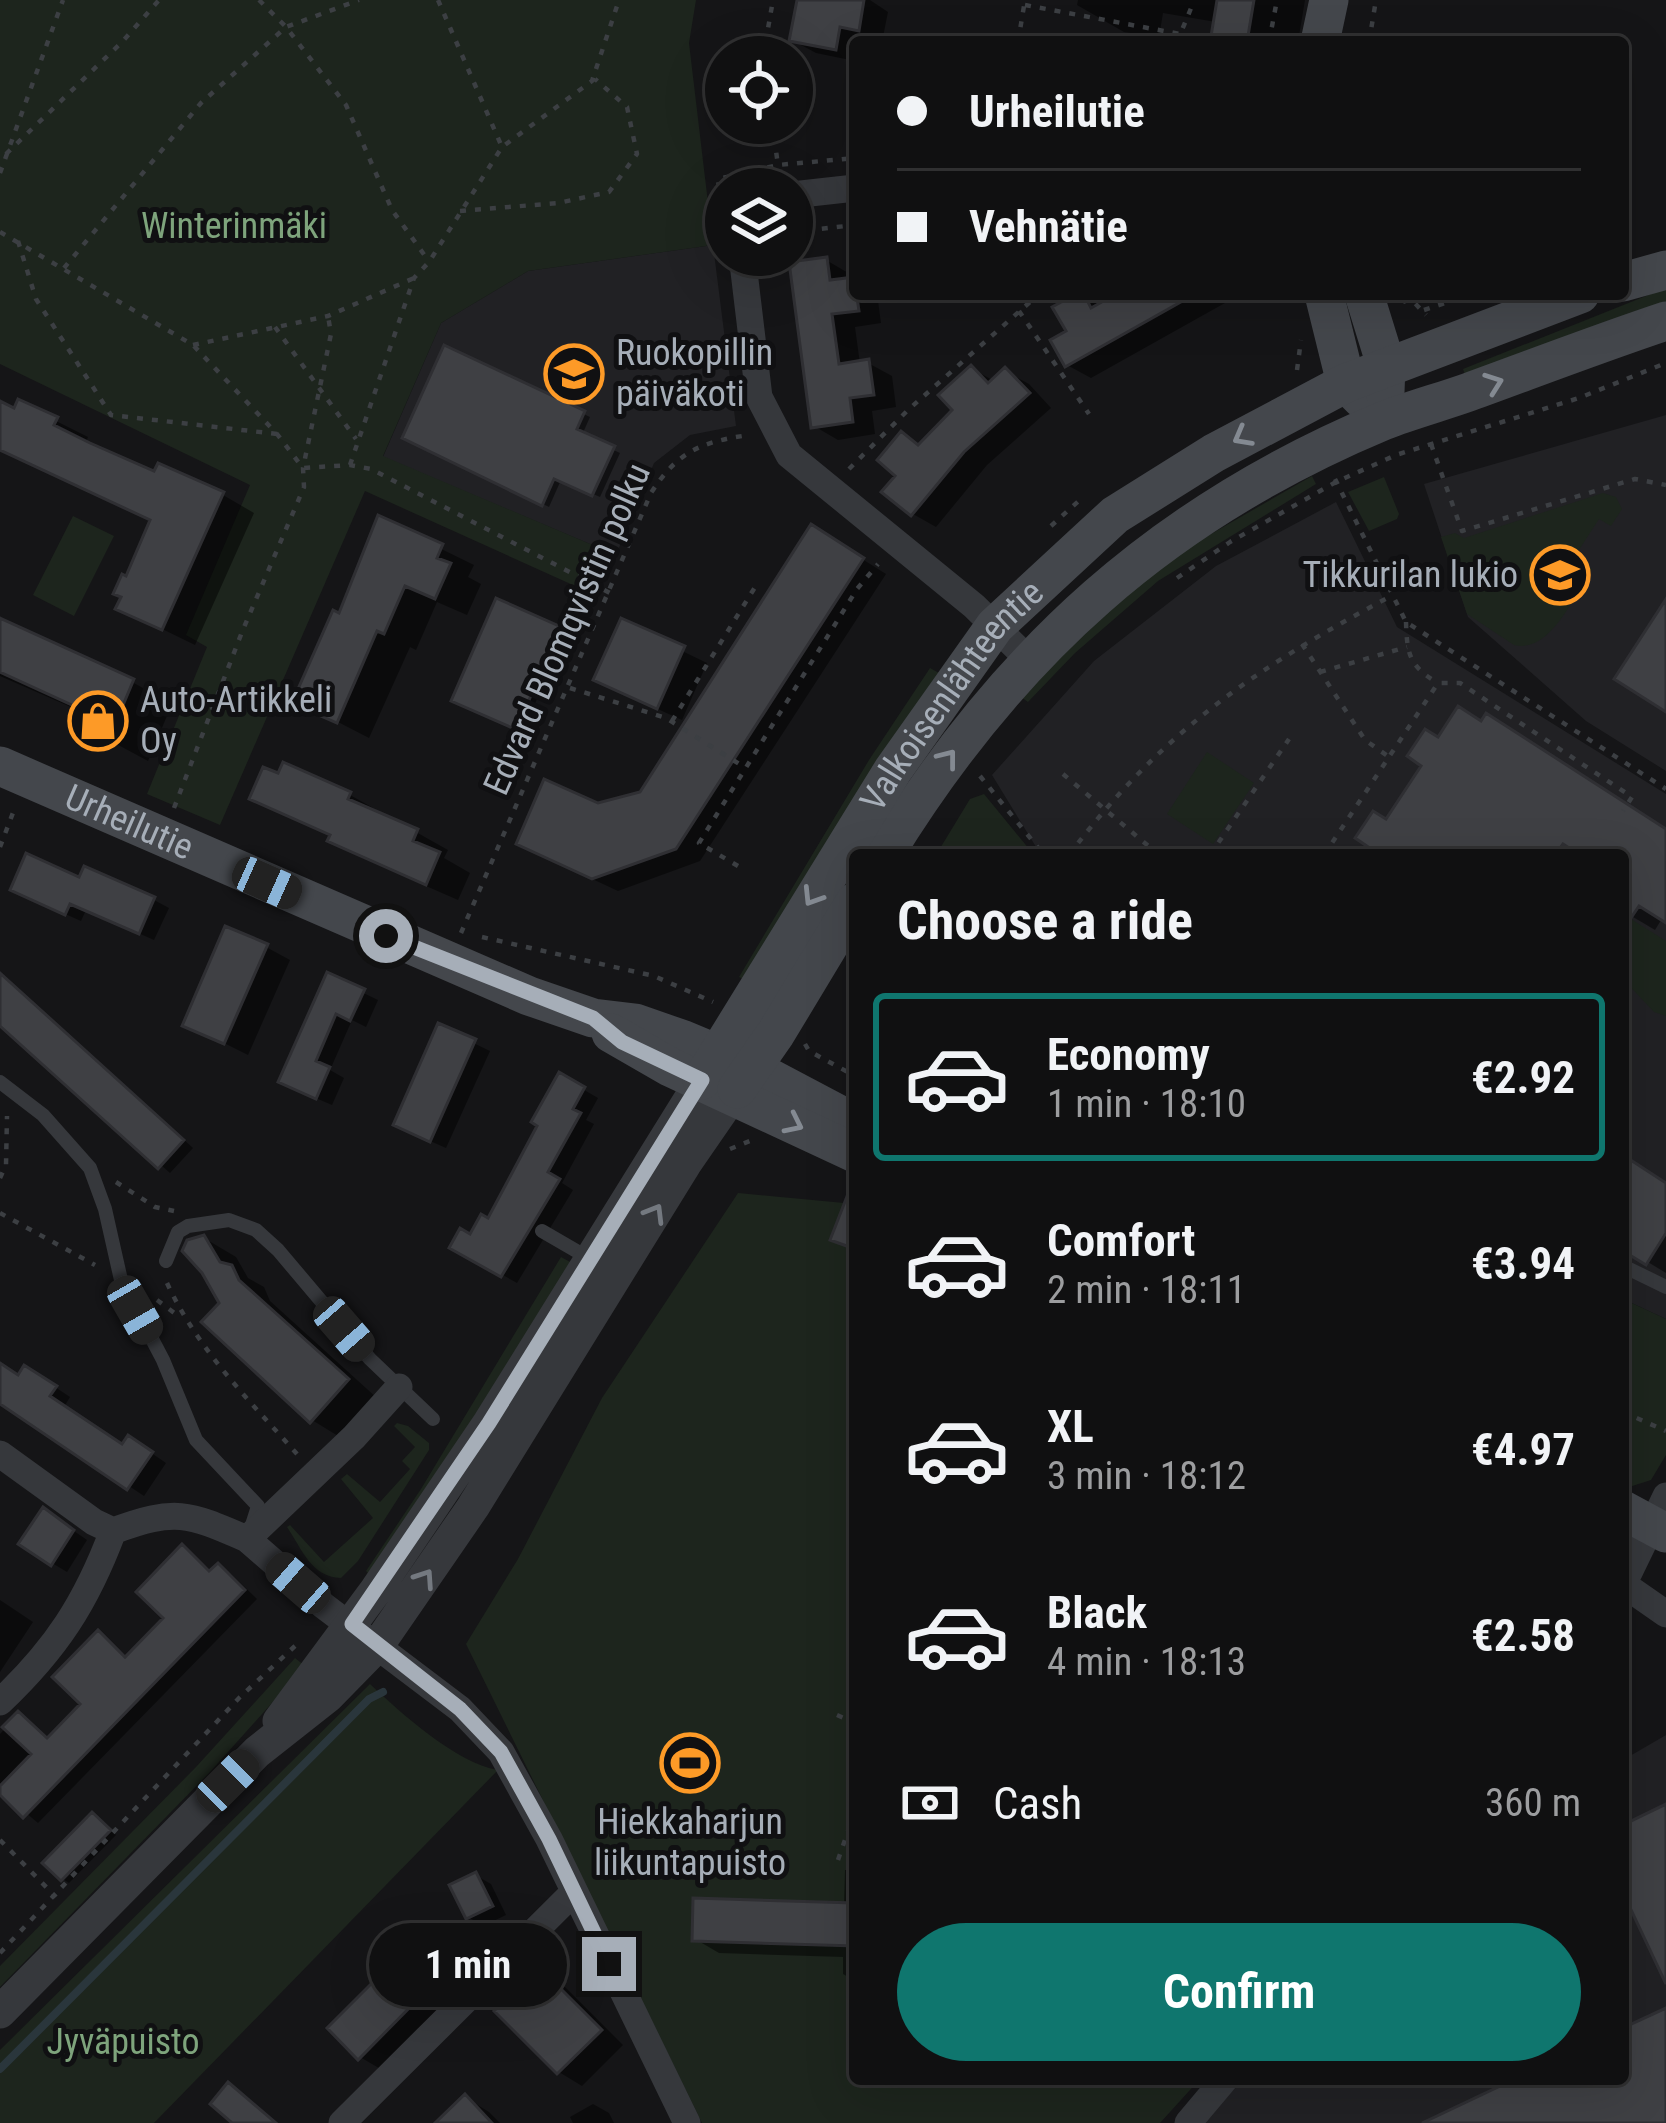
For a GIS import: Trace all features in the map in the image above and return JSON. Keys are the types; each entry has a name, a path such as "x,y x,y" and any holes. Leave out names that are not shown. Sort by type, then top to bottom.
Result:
{"main road":[{"path":"1321,36 1329,0"},
{"path":"1629,280 1666,270"},
{"path":"1326,300 1346,382 1384,421"},
{"path":"1366,300 1386,365 1384,421"},
{"name":"Valkoisenlähteentie","path":"851,849 893,770 995,626 1127,506 1346,382 1564,300"},
{"name":"Valkoisenlähteentie","path":"888,849 928,784 1028,659 1088,601 1148,553 1241,492 1384,421 1666,321"},
{"name":"Urheilutie","path":"9,783 593,1018 622,1042 726,1073 849,1121"},
{"name":"Valkoisenlähteentie","path":"759,1025 849,854"},
{"name":"Valkoisenlähteentie","path":"726,1073 849,912"},
{"name":"Urheilutie","path":"726,1073 849,1149"}],"street":[{"path":"813,193 849,189"},
{"path":"744,276 759,398 788,454 995,626 1028,659"},
{"name":"Valkoisenlähteentie","path":"0,2012 257,1752 328,1696 365,1635 473,1507 604,1267 726,1073"},
{"path":"247,1539 399,1387"},
{"path":"0,1454 113,1531 171,1514 207,1522 247,1539 324,1606 460,1709 501,1752 549,1839 687,2123"},
{"path":"1629,1569 1651,1515"},
{"path":"0,1702 36,1670 67,1630 113,1531"},
{"path":"1629,1588 1666,1614"},
{"path":"342,2123 572,1893"},
{"path":"1188,2123 1220,2085"}],"lane":[{"path":"2,1084 43,1115 90,1168 121,1280 164,1360 196,1440 257,1505 247,1539"},
{"path":"166,1261 178,1232 188,1226 229,1220 256,1230 370,1359 433,1419"},
{"path":"542,1231 604,1267"},
{"path":"1629,1269 1666,1287"}],"path":[{"path":"0,173 63,0"},
{"path":"7,154 159,0"},
{"path":"260,0 346,105 392,210 429,262"},
{"path":"64,268 201,103 286,27 359,0"},
{"path":"438,0 502,147"},
{"path":"193,345 328,316 414,278 502,147 593,77 620,0"},
{"path":"767,36 772,0"},
{"path":"1270,36 1276,0"},
{"path":"1370,36 1376,0"},
{"path":"1180,36 1194,1"},
{"path":"1019,36 1025,3 1170,36"},
{"path":"460,211 558,203 609,192 638,154 627,107 593,77"},
{"path":"775,144 778,165"},
{"path":"766,168 849,159"},
{"path":"813,230 849,226"},
{"path":"0,232 193,345 278,434 303,468"},
{"path":"18,241 36,299 111,415 278,434"},
{"path":"350,465 414,278"},
{"path":"842,476 1019,311 1025,300"},
{"path":"1424,310 1455,300"},
{"path":"1019,311 1089,414"},
{"path":"172,813 304,488 303,468 331,334 328,316"},
{"path":"275,327 356,439"},
{"path":"1160,589 1230,542 1336,482 1666,363"},
{"name":"Edvard Blomqvistin polku","path":"461,933 651,493 672,462 716,440 773,429"},
{"path":"1431,444 1462,531 1635,479 1666,485"},
{"path":"303,468 350,465 371,469 610,592"},
{"path":"1336,482 1395,594 1406,622 1407,658 1438,683 1460,683 1632,797 1623,812"},
{"path":"738,866 699,843 857,589 885,556"},
{"path":"672,722 757,584"},
{"path":"1073,849 1104,808 1198,715 1302,644 1395,594"},
{"path":"1406,622 1666,789"},
{"path":"1302,644 1365,740 1390,758"},
{"path":"1320,672 1407,647"},
{"path":"1328,849 1438,683"},
{"path":"569,688 672,722 744,767"},
{"path":"1214,849 1289,739"},
{"path":"967,790 979,774 1039,849"},
{"path":"1063,774 1152,849"},
{"path":"0,847 9,783"},
{"path":"482,937 654,976 806,1044 809,1051 849,1073"},
{"path":"0,1178 9,1130 2,1084"},
{"path":"90,1168 155,1207 173,1210 188,1226"},
{"path":"166,1261 166,1280 184,1321 212,1360 305,1462"},
{"path":"1629,1415 1666,1431"},
{"path":"0,1953 241,1697 295,1646"},
{"path":"837,1714 849,1720"},
{"path":"838,1860 849,1828"},
{"path":"0,1840 56,1897"}],"shaded area":[{"name":"Ruokopillin päiväkoti","path":"705,246 705,276 717,276 736,426 690,435 654,463 616,555 383,457 441,323 528,271"},
{"name":"Tikkurilan lukio","path":"1666,415 1666,771 1586,721 1468,617 1424,484"},
{"path":"1336,502 1397,627 1666,794 1666,1319 1629,1302 1629,849 1037,849 992,775 1094,661 1216,566"},
{"path":"1666,1735 1666,2123 1204,2123 1237,2085 1629,2085 1629,1757"}],"green space":[{"name":"Winterinmäki","path":"0,0 696,0 689,43 705,178 705,246 528,271 441,323 383,456 616,555 595,595 365,491 220,825 147,794 207,647 186,635 250,485 0,364"},
{"path":"1666,288 1666,305 1466,378 1463,369"},
{"path":"1312,476 1316,484 1158,581 1075,653 1028,702 1018,695 1164,561"},
{"path":"1384,477 1399,514 1369,531 1348,492"},
{"path":"1603,493 1616,497 1622,509 1611,526 1599,519 1575,556 1592,569 1550,632 1539,641 1514,645 1467,614 1441,537 1455,533 1464,538"},
{"path":"73,516 114,536 74,616 33,595"},
{"path":"930,668 939,673 747,981 739,977 869,760"},
{"path":"1207,752 1254,783 1213,844 1167,814"},
{"path":"984,794 1029,849 940,849 970,799"},
{"path":"1629,918 1666,941 1666,1016 1654,1012 1629,985"},
{"name":"Hiekkaharjun liikuntapuisto","path":"738,1193 849,1203 849,2085 1195,2085 1160,2123 702,2123 466,1644 518,1559 602,1398"},
{"path":"561,1257 572,1263 372,1577 366,1571"},
{"path":"1629,1302 1666,1319 1666,1455 1651,1480 1629,1487"},
{"path":"397,1423 429,1443 429,1450 358,1561 341,1578 322,1573 287,1527 324,1562 373,1518 341,1479 347,1474 380,1502 410,1469 402,1461 415,1447 394,1426"},
{"path":"295,1658 305,1666 210,1772 0,1987 0,1966 196,1767"},
{"name":"Jyväpuisto","path":"370,1684 447,1747 498,1770 154,2123 0,2123 0,2050"}],"building":[{"path":"797,0 864,0 859,31 840,27 836,50 813,46 813,36 790,36"},
{"path":"1217,0 1254,0 1248,36 1211,36"},
{"path":"827,257 830,280 849,278 849,300 857,300 859,311 832,314 839,364 869,359 874,395 850,398 853,422 811,428 791,276 813,276 813,259"},
{"path":"1065,300 1087,300 1091,308 1105,300 1184,300 1065,367 1050,340 1066,331 1052,307"},
{"path":"444,345 585,411 577,429 615,446 592,496 554,479 542,506 402,438"},
{"path":"971,365 988,383 1005,367 1030,393 964,452 911,516 881,492 895,476 877,460 901,431 918,445 952,410 938,395"},
{"path":"18,399 58,417 54,425 90,443 154,471 158,463 224,492 162,630 115,609 121,597 113,594 150,520 0,450 0,401 14,408"},
{"path":"378,515 443,544 437,558 451,563 435,599 405,586 384,634 377,631 337,723 305,709 311,695 298,689 333,610 339,613"},
{"path":"811,524 864,558 676,849 592,879 516,844 544,779 598,803 640,792"},
{"path":"496,598 559,626 517,730 451,701"},
{"path":"1666,599 1666,712 1614,679"},
{"path":"0,618 134,679 108,741 80,727 87,712 0,672"},
{"path":"621,618 685,646 657,709 593,680"},
{"path":"1458,706 1481,721 1486,713 1666,829 1666,923 1639,906 1629,921 1629,849 1571,849 1563,844 1559,849 1371,849 1355,838 1373,811 1386,819 1421,766 1407,756 1425,729 1438,737"},
{"path":"283,762 351,792 348,799 418,829 413,841 440,852 426,885 327,841 330,835 249,799 263,767 278,773"},
{"path":"26,853 79,877 84,866 155,897 139,934 70,904 65,915 10,890"},
{"path":"225,926 268,944 224,1044 182,1026"},
{"path":"327,972 365,989 350,1021 336,1014 316,1061 330,1067 316,1099 278,1082"},
{"path":"0,973 184,1140 158,1169 0,1026"},
{"path":"438,1023 476,1039 430,1142 393,1125"},
{"path":"559,1072 585,1087 573,1109 581,1113 548,1172 560,1179 501,1277 449,1248 460,1228 470,1234 481,1214 488,1218 537,1126 531,1122"},
{"path":"1629,1159 1666,1183 1666,1233 1646,1265 1629,1255"},
{"path":"849,1191 849,1247 830,1240"},
{"path":"204,1235 220,1262 232,1265 239,1280 349,1379 310,1423 201,1322 219,1303 182,1251 187,1240"},
{"path":"0,1363 18,1375 24,1365 57,1386 50,1396 122,1444 128,1435 153,1452 127,1490 0,1404"},
{"path":"43,1507 74,1530 51,1566 18,1544"},
{"path":"182,1544 209,1571 218,1563 245,1590 23,1818 0,1795 0,1786 31,1754 2,1727 18,1711 47,1738 51,1734 80,1704 52,1677 98,1630 125,1657 163,1618 136,1592"},
{"path":"1666,1804 1666,1984 1629,1906 1629,1822"},
{"path":"92,1812 111,1830 61,1881 42,1863"},
{"path":"476,1872 493,1906 466,1919 449,1885"},
{"path":"693,1898 849,1903 849,1946 692,1941"},
{"path":"392,1963 423,1994 358,2060 327,2028"},
{"path":"539,1967 602,2030 557,2074 494,2011"},
{"path":"1666,2008 1666,2123 1422,2123 1502,2085 1629,2085 1629,2025"},
{"path":"228,2082 276,2123 232,2123 210,2104"},
{"path":"465,2094 492,2123 435,2123"}],"waterway":[{"path":"0,2069 369,1699 383,1692"}],"place":[{"name":"Ruokopillin päiväkoti","path":"574,374"},
{"name":"Tikkurilan lukio","path":"1560,575"},
{"name":"Auto-Artikkeli Oy","path":"98,721"},
{"name":"Hiekkaharjun liikuntapuisto","path":"690,1763"}],"route":[{"path":"386,936 593,1018 622,1042 702,1080 489,1423 352,1624 407,1672 460,1709 501,1752 609,1964"}]}
